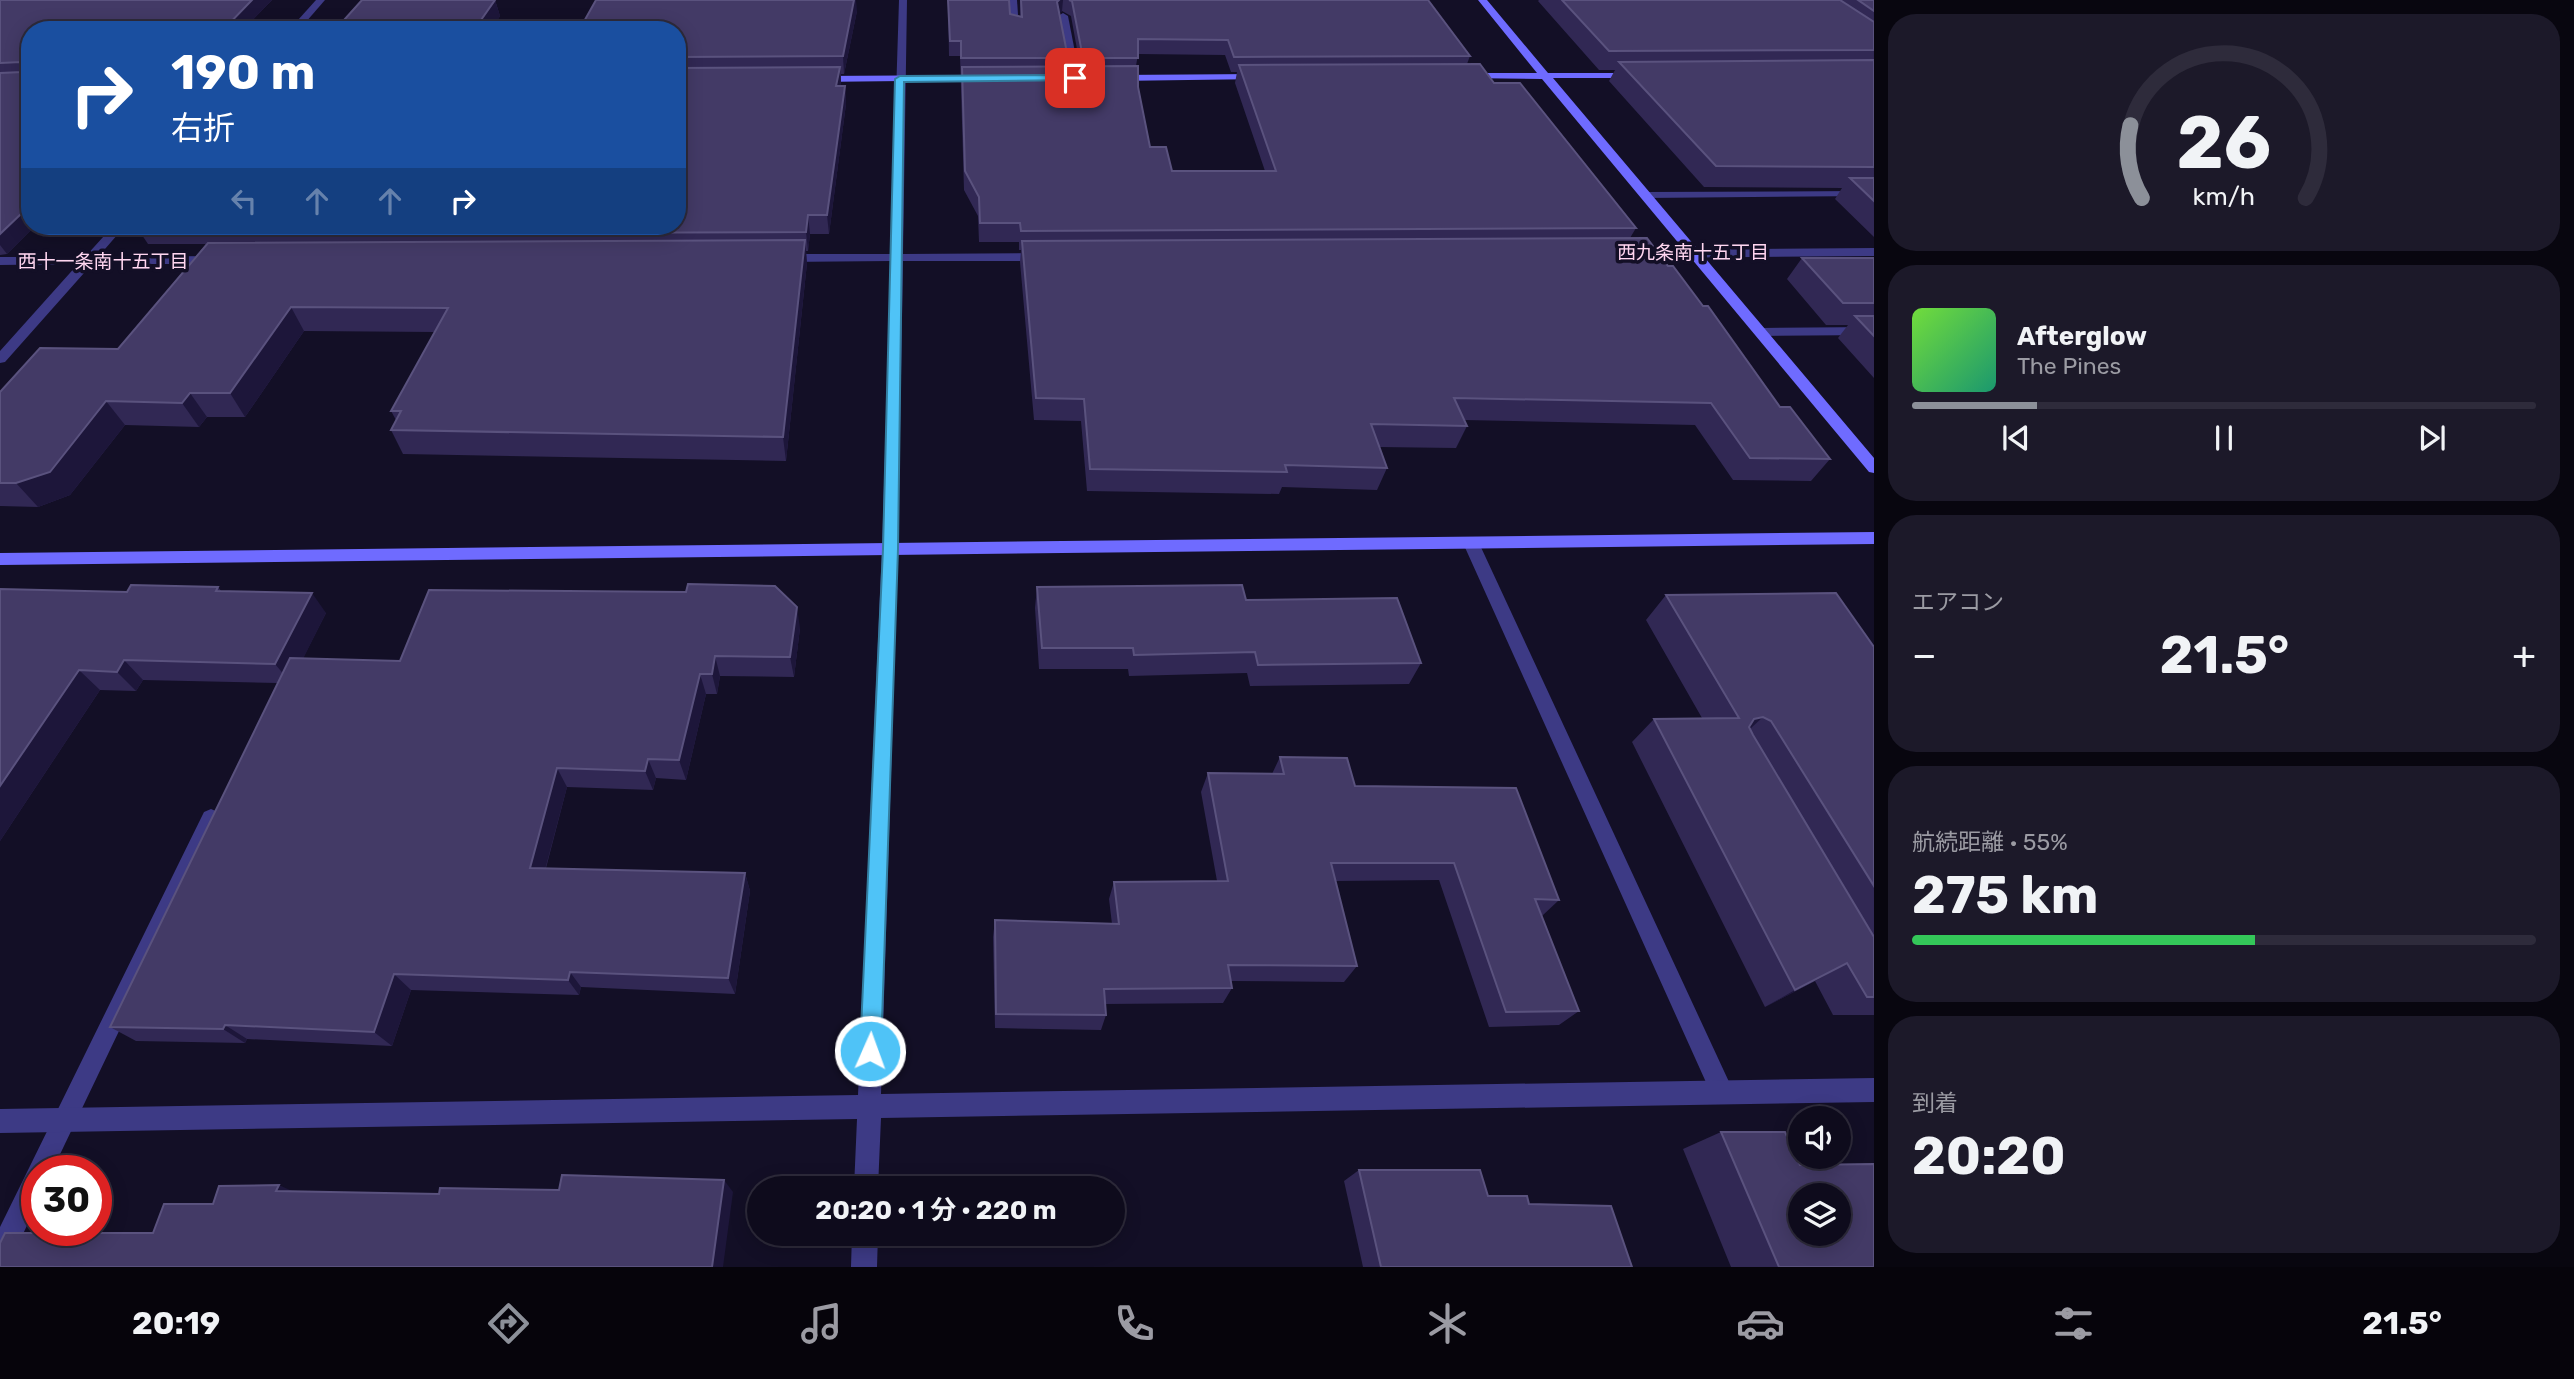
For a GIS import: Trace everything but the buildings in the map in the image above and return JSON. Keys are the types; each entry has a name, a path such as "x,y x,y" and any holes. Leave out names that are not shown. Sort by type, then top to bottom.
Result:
{"street":[{"path":"302,21 321,0"},
{"path":"866,1176 890,549 903,0"},
{"path":"1013,0 1016,27"},
{"path":"1482,0 1874,468"},
{"path":"1063,16 1075,78"},
{"path":"1449,76 1642,75"},
{"path":"1103,78 1269,77"},
{"path":"803,79 994,78"},
{"path":"1062,78 1089,78"},
{"path":"1645,195 1864,194"},
{"path":"0,359 111,235"},
{"path":"1626,254 1874,252"},
{"path":"770,258 1061,257"},
{"path":"0,261 227,260"},
{"path":"1760,332 1874,331"},
{"path":"0,559 1874,538"},
{"path":"1471,543 1722,1092"},
{"path":"47,1155 211,818"},
{"path":"0,1121 1874,1090"},
{"path":"0,1255 21,1210"},
{"path":"864,1267 865,1246"}],"district":[{"name":"西九条南十五丁目","path":"1693,252"},
{"name":"西十一条南十五丁目","path":"103,261"}],"route":[{"path":"870,1051 890,549 900,79 1075,78"}]}
